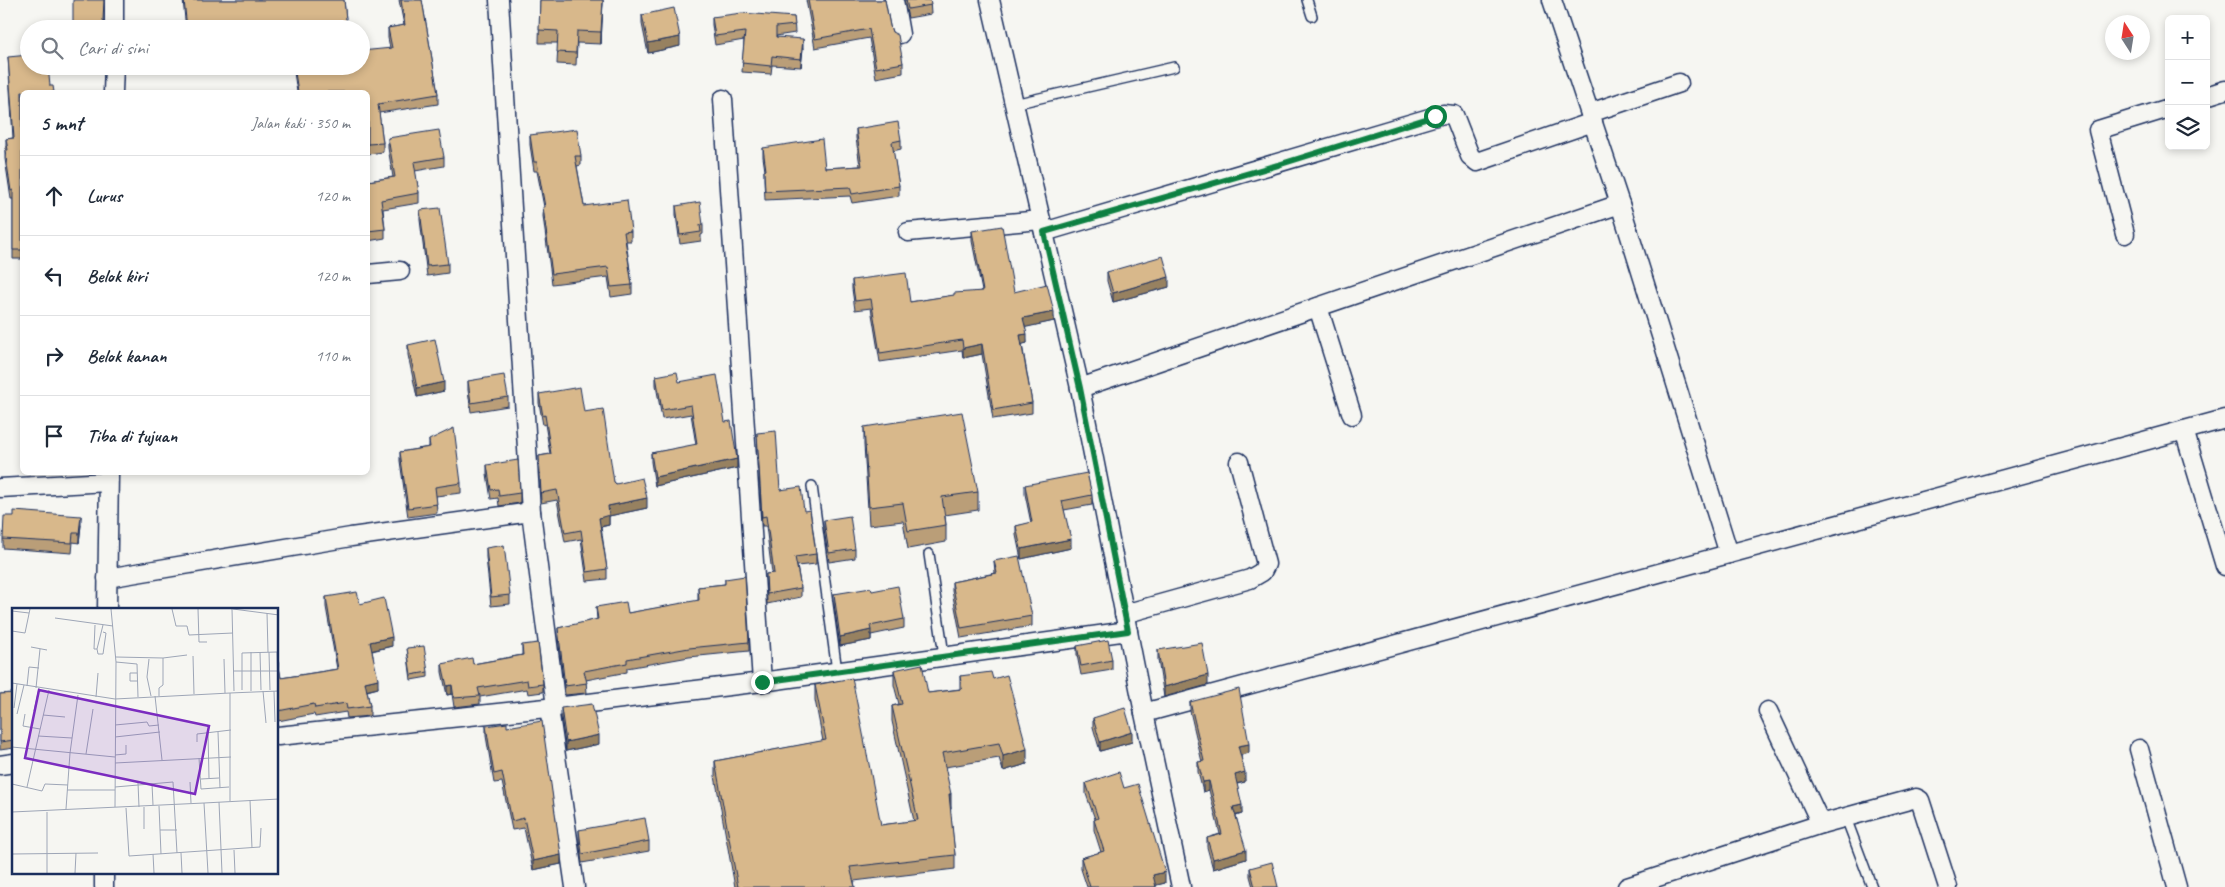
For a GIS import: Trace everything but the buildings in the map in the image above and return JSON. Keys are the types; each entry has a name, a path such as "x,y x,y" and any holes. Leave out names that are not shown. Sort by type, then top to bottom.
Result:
{"street":[{"path":"114,0 114,20"},
{"path":"499,0 532,512 552,707 575,887"},
{"path":"894,0 900,34"},
{"path":"990,0 1080,388 1144,713 1181,887"},
{"path":"1552,0 1620,204 1729,554"},
{"path":"113,90 114,75"},
{"path":"908,232 1043,226 1443,114 1454,115 1470,156 1477,162 1679,83"},
{"path":"2210,95 2225,90"},
{"path":"723,99 762,682"},
{"path":"2125,234 2098,130 2165,109"},
{"path":"1080,388 1620,204"},
{"path":"370,274 400,271"},
{"path":"1318,307 1352,415"},
{"path":"1144,713 2225,419"},
{"path":"2184,430 2225,566"},
{"path":"279,736 552,707 762,682 944,655 1126,623 1262,572 1266,564 1240,462"},
{"path":"0,488 108,478 107,608"},
{"path":"107,578 351,537 532,512"},
{"path":"1768,711 1821,824"},
{"path":"2139,748 2177,887"},
{"path":"1627,887 1662,882 1821,824 1918,798 1948,887"},
{"path":"104,874 104,887"}],"lane":[{"path":"1308,0 1312,16"},
{"path":"1014,104 1174,67"},
{"path":"812,486 837,671"},
{"path":"929,554 944,655"},
{"path":"1846,818 1872,887"}],"route":[{"path":"762,682 944,655 1128,631 1080,388 1044,232 1278,165 1435,116"}]}
